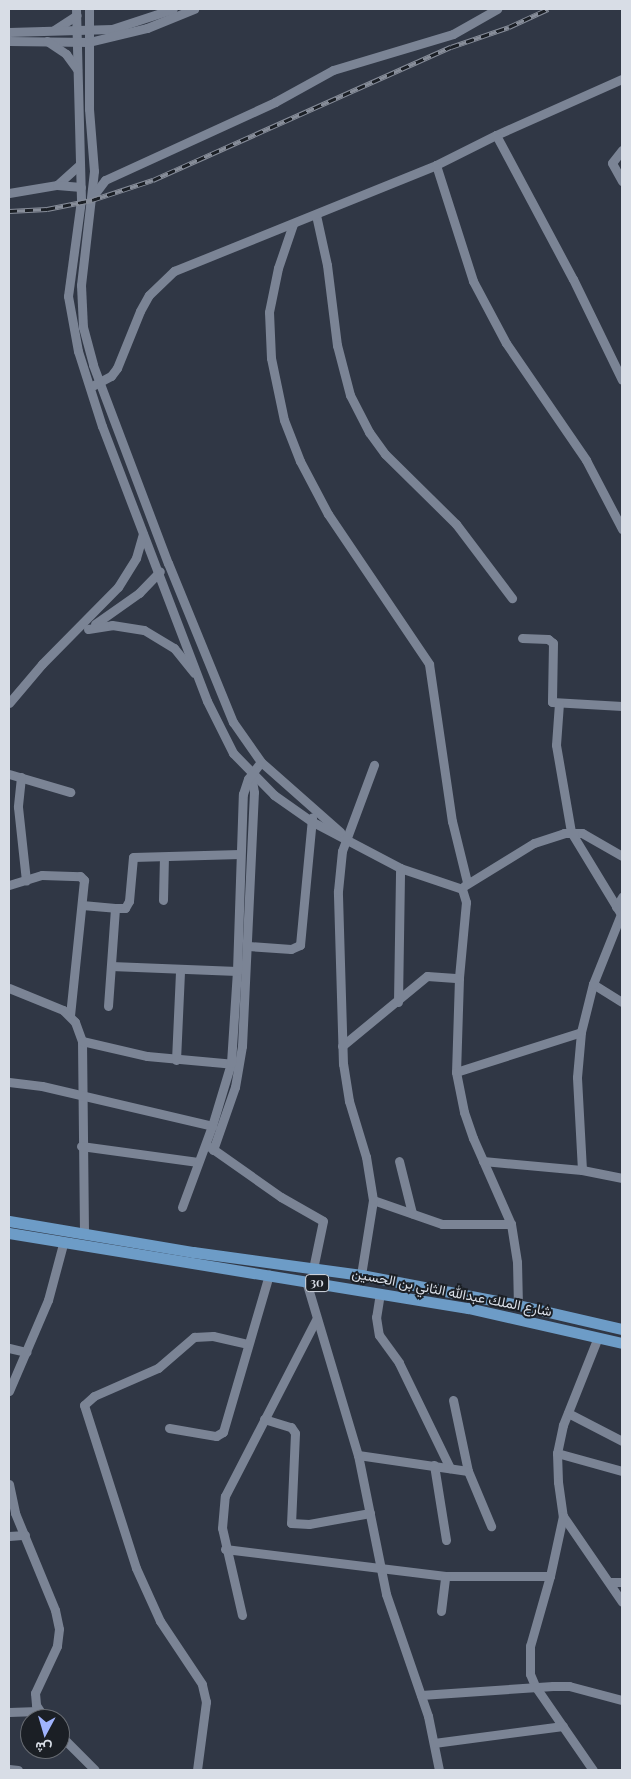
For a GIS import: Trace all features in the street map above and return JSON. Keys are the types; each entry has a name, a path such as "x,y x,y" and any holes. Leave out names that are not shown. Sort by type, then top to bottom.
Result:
{"main road":[{"name":"شارع الملك عبدالله الثاني بن الحسين","path":"9,1221 361,1275 518,1305 622,1329"},
{"name":"شارع الملك عبدالله الثاني بن الحسين","path":"9,1233 63,1244 270,1275 501,1314 622,1343"}],"street":[{"path":"89,37 130,25 173,9"},
{"path":"9,32 89,37 147,28 194,9"},
{"path":"92,198 97,188 110,178 275,102 333,70 453,34 497,9"},
{"path":"9,41 49,36 65,26 77,11"},
{"path":"77,11 81,200 68,296 73,334 90,388 200,682 227,743 251,774 311,821 346,838"},
{"path":"89,12 89,108 94,170 92,198 82,265 81,306 87,343 100,383 168,563 222,699 261,762 356,845 400,868 465,885 534,843 571,832 598,840 622,856"},
{"path":"49,36 77,69"},
{"path":"90,388 111,376 117,368 149,295 174,271 316,215 436,164 622,78"},
{"path":"496,135 573,279 622,380"},
{"path":"622,150 612,163 622,181"},
{"path":"57,185 80,164"},
{"path":"436,164 472,281 506,344 586,460 622,529"},
{"path":"94,170 110,178"},
{"path":"9,192 57,185 81,187"},
{"path":"81,200 92,198"},
{"path":"316,215 327,265 337,345 350,395 369,432 385,454 456,524 512,598"},
{"path":"293,224 278,268 269,312 271,358 284,420 300,462 328,514 429,664 452,821 465,885 466,902 459,978 456,1072 464,1112 511,1224 516,1246 518,1305"},
{"path":"9,703 42,664 72,636 130,571 143,533"},
{"path":"88,629 133,598 168,563"},
{"path":"72,636 101,625 134,627 161,638 174,648 200,682"},
{"path":"522,638 548,640 553,643 552,700 622,706"},
{"path":"559,702 556,744 571,832 620,913"},
{"path":"182,1207 235,1064 243,794 251,774 261,762"},
{"path":"361,1275 372,1200 366,1157 348,1101 342,1046 338,891 346,838 374,765"},
{"path":"9,774 70,792"},
{"path":"213,1150 235,1064 248,946 254,792 251,774"},
{"path":"21,777 18,807 26,880"},
{"path":"248,946 291,949 300,945 311,821 315,810"},
{"path":"82,905 125,908 129,901 133,857 240,854"},
{"path":"163,900 164,857"},
{"path":"398,1002 400,868"},
{"path":"9,885 42,874 80,876 85,882 70,1015 82,1041 81,1146 84,1234"},
{"path":"582,1170 577,1077 581,1032 593,984 620,913 622,897"},
{"path":"108,1006 115,908"},
{"path":"111,966 180,971 238,971"},
{"path":"176,1060 180,971"},
{"path":"342,1046 428,976 459,978"},
{"path":"593,984 622,1002"},
{"path":"9,988 46,1000 70,1015"},
{"path":"456,1072 581,1032"},
{"path":"82,1041 131,1054 176,1060 235,1064"},
{"path":"9,1082 81,1095 212,1126"},
{"path":"205,1144 281,1197 323,1221 313,1268"},
{"path":"81,1146 198,1162"},
{"path":"399,1160 412,1213"},
{"path":"483,1161 582,1170 622,1178"},
{"path":"372,1200 455,1226 511,1224"},
{"path":"9,1391 48,1300 63,1244"},
{"path":"169,1428 216,1436 223,1432 247,1344 270,1275"},
{"path":"306,1281 316,1320 358,1454 379,1566 396,1628 421,1695 439,1770"},
{"path":"380,1293 376,1317 380,1335 399,1363 450,1468"},
{"path":"242,1615 225,1549 222,1528 225,1496 316,1320"},
{"path":"197,1770 206,1702 204,1690 194,1668 160,1621 136,1568 84,1405 94,1396 158,1368 194,1337 213,1336 247,1344"},
{"path":"592,1770 535,1686 530,1674 530,1646 550,1576 563,1516 557,1453 568,1413 598,1337"},
{"path":"9,1348 27,1352"},
{"path":"453,1400 468,1470 490,1526"},
{"path":"568,1413 622,1441"},
{"path":"264,1419 292,1427 295,1433 291,1524 309,1524 370,1513"},
{"path":"557,1453 622,1471"},
{"path":"358,1454 468,1470"},
{"path":"434,1465 446,1540"},
{"path":"9,1484 25,1535 55,1610 59,1629 57,1646 35,1693 38,1709"},
{"path":"563,1516 622,1602"},
{"path":"9,1536 25,1535"},
{"path":"225,1549 324,1563 379,1566 445,1576 550,1576"},
{"path":"441,1611 445,1576"},
{"path":"609,1582 622,1582"},
{"path":"421,1695 535,1686 569,1686 622,1700"},
{"path":"434,1743 563,1726"},
{"path":"70,1745 95,1770"},
{"path":"9,1769 18,1770"}],"railway":[{"path":"9,211 47,209 92,200 153,180 451,47 509,27 548,9"}]}
